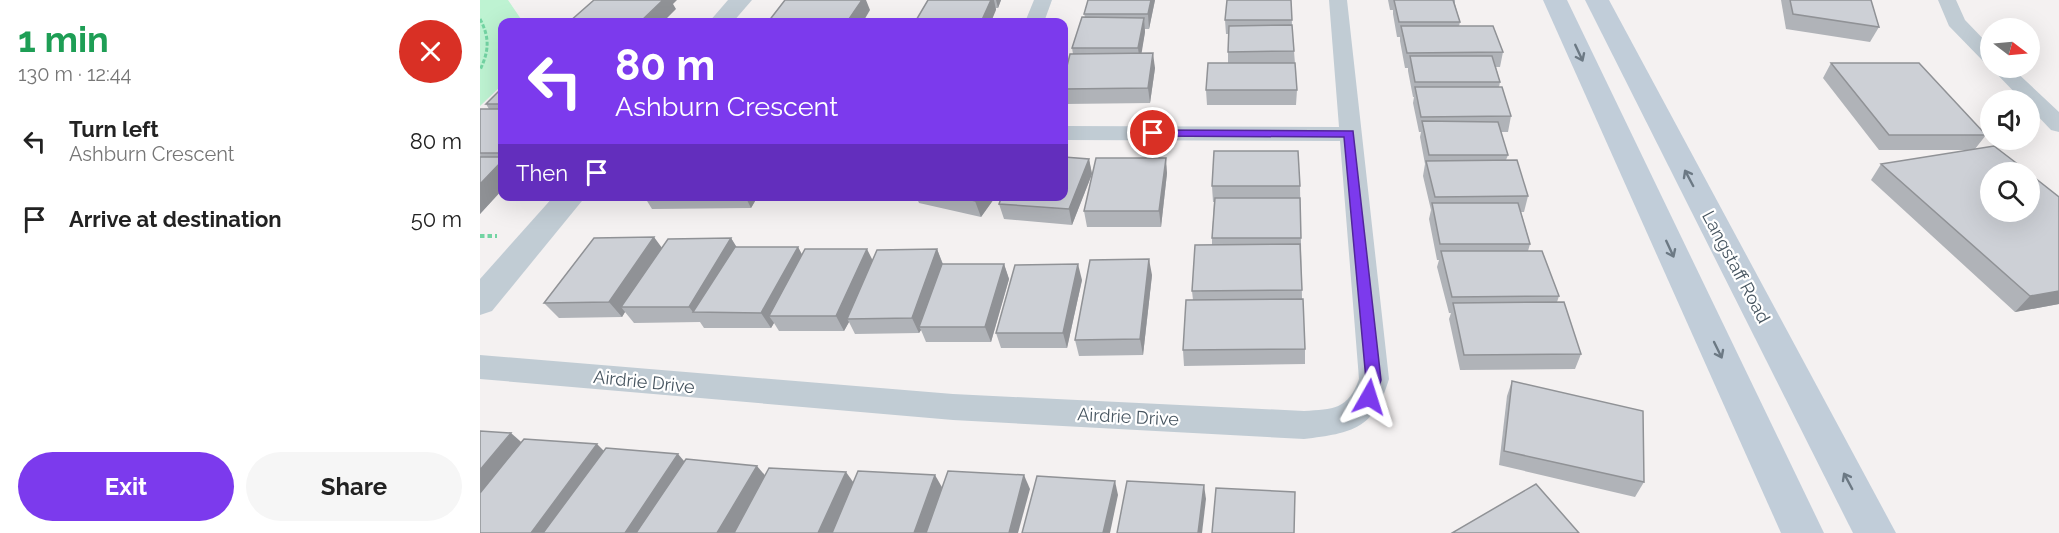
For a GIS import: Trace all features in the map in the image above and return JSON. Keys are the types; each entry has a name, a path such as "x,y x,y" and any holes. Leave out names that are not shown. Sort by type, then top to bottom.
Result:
{"main road":[{"path":"1555,0 1803,533"},
{"name":"Langstaff Road","path":"1597,0 1875,533"}],"street":[{"path":"724,18 740,0"},
{"path":"1036,18 1043,0"},
{"name":"Airdrie Drive","path":"480,367 953,407 1304,425 1343,421 1360,408 1369,397 1374,380 1338,0"},
{"path":"1947,0 1956,22 1980,47"},
{"path":"2011,78 2059,125"},
{"path":"1068,133 1349,134"},
{"path":"480,302 567,201"}],"path":[{"path":"480,19 489,33 488,55 480,70"},
{"path":"480,236 486,236"}],"green space":[{"path":"480,0 508,0 520,18 498,18 498,89 480,106"}],"building":[{"path":"594,0 663,0 644,18 574,18"},
{"path":"785,0 862,0 850,18 771,18"},
{"path":"928,0 991,0 983,18 917,18"},
{"path":"1088,0 1151,0 1148,14 1084,14"},
{"path":"1227,0 1291,0 1292,20 1225,20"},
{"path":"1394,0 1453,0 1460,22 1399,22"},
{"path":"1790,0 1871,0 1879,27 1793,14"},
{"path":"1082,17 1144,18 1138,48 1072,48"},
{"path":"1292,25 1294,51 1228,52 1229,26"},
{"path":"1401,26 1493,26 1503,52 1407,53"},
{"path":"1153,53 1148,88 1068,89 1070,54"},
{"path":"1410,56 1492,56 1500,82 1415,82"},
{"path":"1208,63 1295,63 1297,90 1206,90"},
{"path":"1831,63 1919,63 1980,129 1980,135 1889,135"},
{"path":"1415,87 1502,87 1511,116 1421,117"},
{"path":"498,92 498,104 486,104"},
{"path":"480,109 498,109 498,153 480,153"},
{"path":"1422,121 1498,122 1508,155 1429,155"},
{"path":"1980,148 1999,150 2015,162 1980,162 1980,222 2040,222 2040,182 2059,197 2059,291 2030,296 1881,164"},
{"path":"1214,151 1298,151 1300,186 1212,186"},
{"path":"480,157 498,157 498,165 480,184"},
{"path":"1068,157 1089,159 1069,209 999,204 1000,201 1068,201"},
{"path":"1096,158 1166,158 1159,211 1084,211"},
{"path":"1517,160 1528,196 1435,197 1426,161"},
{"path":"1215,198 1300,198 1301,238 1212,238"},
{"path":"1432,203 1518,203 1530,244 1440,244"},
{"path":"654,237 609,302 544,303 594,238"},
{"path":"731,238 689,307 621,307 668,239"},
{"path":"1300,244 1302,290 1192,291 1195,245"},
{"path":"735,247 798,247 761,313 693,312"},
{"path":"805,249 867,249 836,316 769,316"},
{"path":"937,249 912,318 847,319 877,250"},
{"path":"1441,251 1542,251 1559,296 1452,297"},
{"path":"1149,259 1140,339 1075,340 1090,260"},
{"path":"942,264 1004,264 985,327 919,327"},
{"path":"1078,264 1063,333 996,333 1015,265"},
{"path":"1303,299 1305,349 1183,350 1186,300"},
{"path":"1564,302 1581,354 1464,355 1453,303"},
{"path":"1512,381 1643,411 1644,482 1504,451"},
{"path":"480,431 511,433 480,470"},
{"path":"524,439 597,444 531,533 480,533 480,493"},
{"path":"606,448 678,454 625,533 543,533"},
{"path":"686,459 757,466 717,533 636,533"},
{"path":"769,468 846,472 818,533 734,533"},
{"path":"858,471 935,475 914,533 832,533"},
{"path":"948,471 1024,475 1009,533 926,533"},
{"path":"1037,476 1115,481 1103,533 1022,533"},
{"path":"1127,481 1204,485 1198,533 1117,533"},
{"path":"1536,484 1579,533 1452,533"},
{"path":"1216,488 1295,492 1294,533 1212,533"}],"route":[{"path":"1153,133 1349,134 1374,380 1369,397"}]}
